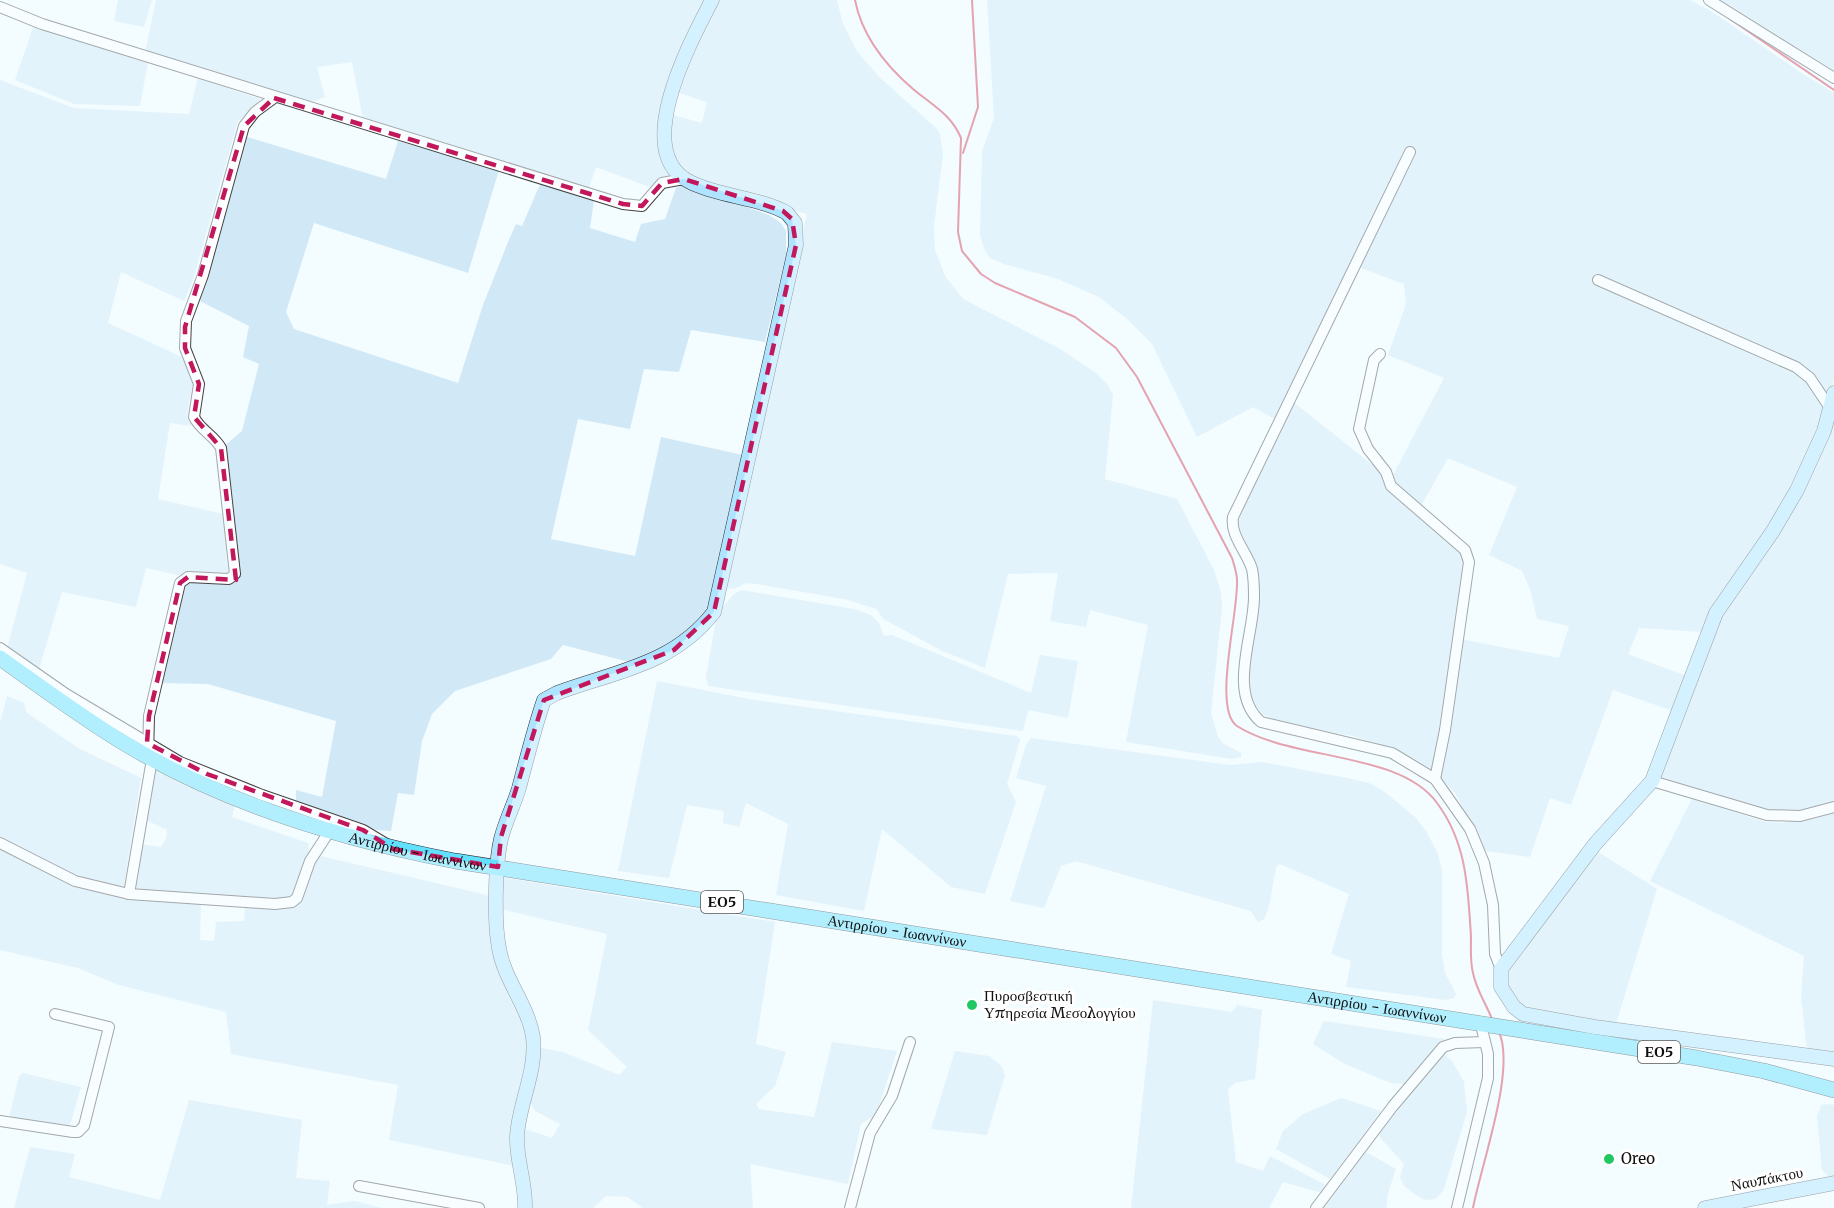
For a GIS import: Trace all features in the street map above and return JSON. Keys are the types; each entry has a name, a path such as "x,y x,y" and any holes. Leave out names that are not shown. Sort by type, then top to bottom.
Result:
{"main road":[{"name":"Αντιρρίου - Ιωαννίνων","path":"0,658 71,710 226,794 329,832 393,849 1484,1026 1697,1058 1764,1071 1834,1090"}],"street":[{"path":"684,179 665,154 665,119 684,61 712,0"},
{"path":"1709,0 1834,78"},
{"path":"0,7 42,24 274,98 634,207 646,203 664,181 684,179 722,194 783,211 795,223 796,245 714,612 695,634 674,650 544,700 517,793 501,837 498,867 498,947 504,966 521,999 533,1039 534,1056 518,1133 518,1153 525,1182 525,1208"},
{"path":"129,894 149,753 148,716 180,583 188,577 229,579 235,574 221,448 216,439 198,425 194,417 199,384 185,348 185,327 203,275 244,126 255,112 274,98"},
{"path":"1410,152 1232,521 1254,581 1245,678 1247,704 1253,715 1261,722 1277,728 1342,739 1392,753 1435,779 1470,829 1484,863 1493,905 1495,954 1501,969 1501,987 1514,1007 1523,1014 1595,1027 1834,1059"},
{"path":"1598,280 1796,367 1810,378 1830,408"},
{"path":"1380,354 1374,360 1359,424 1362,440 1386,472 1391,486 1465,550 1469,562 1445,730 1435,779"},
{"path":"1501,969 1595,844 1652,780 1716,613 1773,531 1797,490 1817,448 1834,393"},
{"path":"0,648 149,753 180,762 207,774 363,830 393,849"},
{"path":"1652,780 1767,815 1800,816 1834,807"},
{"path":"0,843 75,881 129,894 275,904 292,902 297,898 313,855 329,832"},
{"path":"0,1121 73,1132 78,1132 84,1126 109,1027 55,1014"},
{"path":"1517,1031 1523,1014"},
{"path":"1457,1208 1487,1085 1484,1026"},
{"path":"850,1208 870,1133 892,1096 910,1042"},
{"path":"1316,1208 1393,1106 1443,1047 1455,1043 1485,1042"},
{"name":"Ναυπάκτου","path":"1705,1208 1834,1183"},
{"path":"359,1186 478,1208"}],"highlighted area":[{"path":"274,98 623,204 642,206 662,183 684,179 783,211 792,219 796,245 714,612 674,650 544,700 501,837 498,867 393,849 363,830 207,774 147,743 149,716 180,583 188,577 236,580 221,448 194,417 199,384 185,348 185,327 244,126"}],"shaded area":[{"path":"118,0 152,0 144,27 114,21"},
{"path":"156,0 706,0 667,92 656,133 661,157 675,175 659,179 652,188 596,167 589,188 363,120 352,62 317,67 325,97 306,105 145,53"},
{"path":"718,0 837,0 843,24 857,51 878,76 936,128 940,134 943,154 934,226 935,250 945,276 963,299 1062,350 1096,373 1107,384 1113,395 1105,479 1177,499 1214,570 1221,592 1222,608 1211,713 1218,737 1224,744 1241,753 1241,757 1232,759 1126,742 1148,625 1090,610 1086,627 1050,621 1058,573 1008,574 985,668 942,651 883,619 877,609 844,599 756,584 746,583 734,589 723,588 807,214 714,188 695,180 675,163 667,139 669,114 702,123 707,102 676,92 692,49"},
{"path":"987,0 1690,0 1711,11 1834,93 1834,379 1820,429 1784,504 1702,632 1639,628 1628,654 1686,676 1673,711 1613,690 1571,805 1550,798 1530,857 1485,851 1455,793 1438,775 1460,639 1559,658 1569,626 1537,619 1530,589 1522,571 1489,555 1517,487 1448,458 1421,506 1391,479 1444,378 1388,355 1406,304 1404,284 1350,264 1275,419 1253,407 1197,437 1152,344 1127,319 1099,297 1058,279 1004,264 990,258 985,251 980,235 982,151 994,118"},
{"path":"1721,0 1834,0 1834,71 1744,14"},
{"path":"34,25 148,62 140,106 74,104 15,80"},
{"path":"198,78 260,99 261,102 238,121 193,280 184,301 121,272 108,323 182,357 193,380 187,415 191,426 170,423 158,499 223,514 228,573 219,576 178,575 146,568 136,607 62,592 39,669 7,649 27,573 0,564 0,80 74,108 189,114"},
{"path":"244,136 386,179 398,141 499,170 468,273 314,223 286,312 294,329 458,383 483,305 508,242 516,224 522,226 541,182 594,200 590,228 635,242 641,224 665,219 676,188 685,184 769,215 781,223 786,231 786,255 765,342 691,330 679,372 644,369 630,429 578,419 551,539 635,556 661,437 743,455 709,609 679,643 629,662 563,645 551,659 455,691 432,714 422,741 414,795 398,793 391,831 376,830 296,804 296,790 322,797 336,721 208,684 159,683 186,581 235,580 224,446 242,431 259,364 243,357 249,326 196,299"},
{"path":"1292,401 1384,474 1461,552 1466,562 1433,772 1392,749 1353,736 1281,724 1254,710 1248,687 1258,599 1235,523"},
{"path":"1834,405 1834,804 1797,813 1767,813 1660,779 1658,774 1718,617 1774,537"},
{"path":"741,590 854,609 871,615 879,623 884,636 892,635 1031,693 1040,655 1078,661 1068,718 1028,710 1023,731 708,686 706,677 717,614 733,595"},
{"path":"657,681 754,700 1017,736 1020,740 1007,784 1016,802 985,894 951,887 882,829 864,911 776,895 788,824 746,803 739,827 723,823 724,811 687,805 669,878 618,871"},
{"path":"7,696 24,703 27,713 80,749 141,778 124,885 117,887 75,876 0,837 0,723"},
{"path":"1031,738 1230,765 1262,762 1369,783 1385,792 1415,817 1426,831 1437,852 1442,869 1442,954 1445,973 1456,994 1454,998 1446,1000 1346,987 1351,961 1331,954 1349,894 1280,864 1276,867 1269,907 1264,919 1258,922 1251,911 1076,861 1061,866 1044,908 1010,901 1046,786 1016,778 1026,745"},
{"path":"153,768 235,805 232,817 308,843 309,852 292,895 287,900 132,892 139,844 161,847 166,839 167,830 144,819"},
{"path":"1692,799 1766,822 1782,823 1834,811 1834,1055 1807,1050 1801,998 1804,956 1650,881"},
{"path":"0,849 72,883 201,903 200,940 214,941 216,922 244,921 245,907 296,904 316,855 487,895 525,1027 528,1050 513,1116 515,1166 389,1140 398,1085 231,1054 226,1012 119,985 78,968 0,950"},
{"path":"1595,850 1657,889 1616,1024 1525,1007 1515,1001 1508,985 1508,967"},
{"path":"501,877 775,922 756,1044 786,1052 775,1086 756,1104 759,1109 814,1117 832,1042 897,1051 879,1106 874,1116 861,1124 848,1184 750,1164 753,1208 643,1208 627,1197 606,1196 593,1208 527,1208 521,1154 525,1129 552,1138 560,1124 535,1111 530,1102 529,1093 537,1052 541,1048 563,1052 619,1075 627,1067 588,1030 607,934 501,909"},
{"path":"1153,1000 1232,1012 1237,1005 1262,1010 1255,1079 1235,1083 1228,1089 1236,1162 1263,1171 1270,1156 1326,1185 1322,1193 1283,1182 1269,1208 1131,1208"},
{"path":"1324,1021 1445,1039 1405,1084 1391,1083 1345,1064 1313,1044"},
{"path":"955,1051 989,1056 1001,1066 1005,1075 987,1135 931,1129"},
{"path":"1445,1055 1452,1061 1464,1082 1467,1112 1444,1189 1436,1199 1428,1200 1422,1199 1404,1186 1400,1177 1404,1164 1378,1135 1439,1057"},
{"path":"23,1073 81,1087 69,1129 9,1118 19,1076"},
{"path":"1341,1098 1381,1111 1330,1179 1276,1149 1283,1131 1303,1114"},
{"path":"189,1100 302,1120 296,1178 330,1181 327,1205 354,1201 382,1208 14,1208 30,1147 75,1154 69,1177 160,1200"},
{"path":"1821,1105 1834,1105 1834,1177 1828,1176 1822,1170 1817,1116"},
{"path":"1366,1152 1396,1169 1386,1208 1324,1208"}],"waterway":[{"path":"855,0 863,26 884,60 903,80 952,122 961,138 958,232 962,251 981,274 995,283 1075,317 1116,348 1137,377 1232,558 1237,577 1237,594 1228,658 1227,700 1230,716 1237,726 1260,737 1286,745 1372,765 1398,774 1420,786 1437,803 1447,818 1460,850 1467,884 1472,969 1476,985 1492,1019"},
{"path":"963,153 978,107 972,0"},
{"path":"1730,19 1834,90"},
{"path":"1473,1208 1500,1093 1503,1049 1499,1032"}],"place":[{"name":"Πυροσβεστική Υπηρεσία Μεσολογγίου","path":"972,1005"},
{"name":"Oreo","path":"1609,1159"}]}
